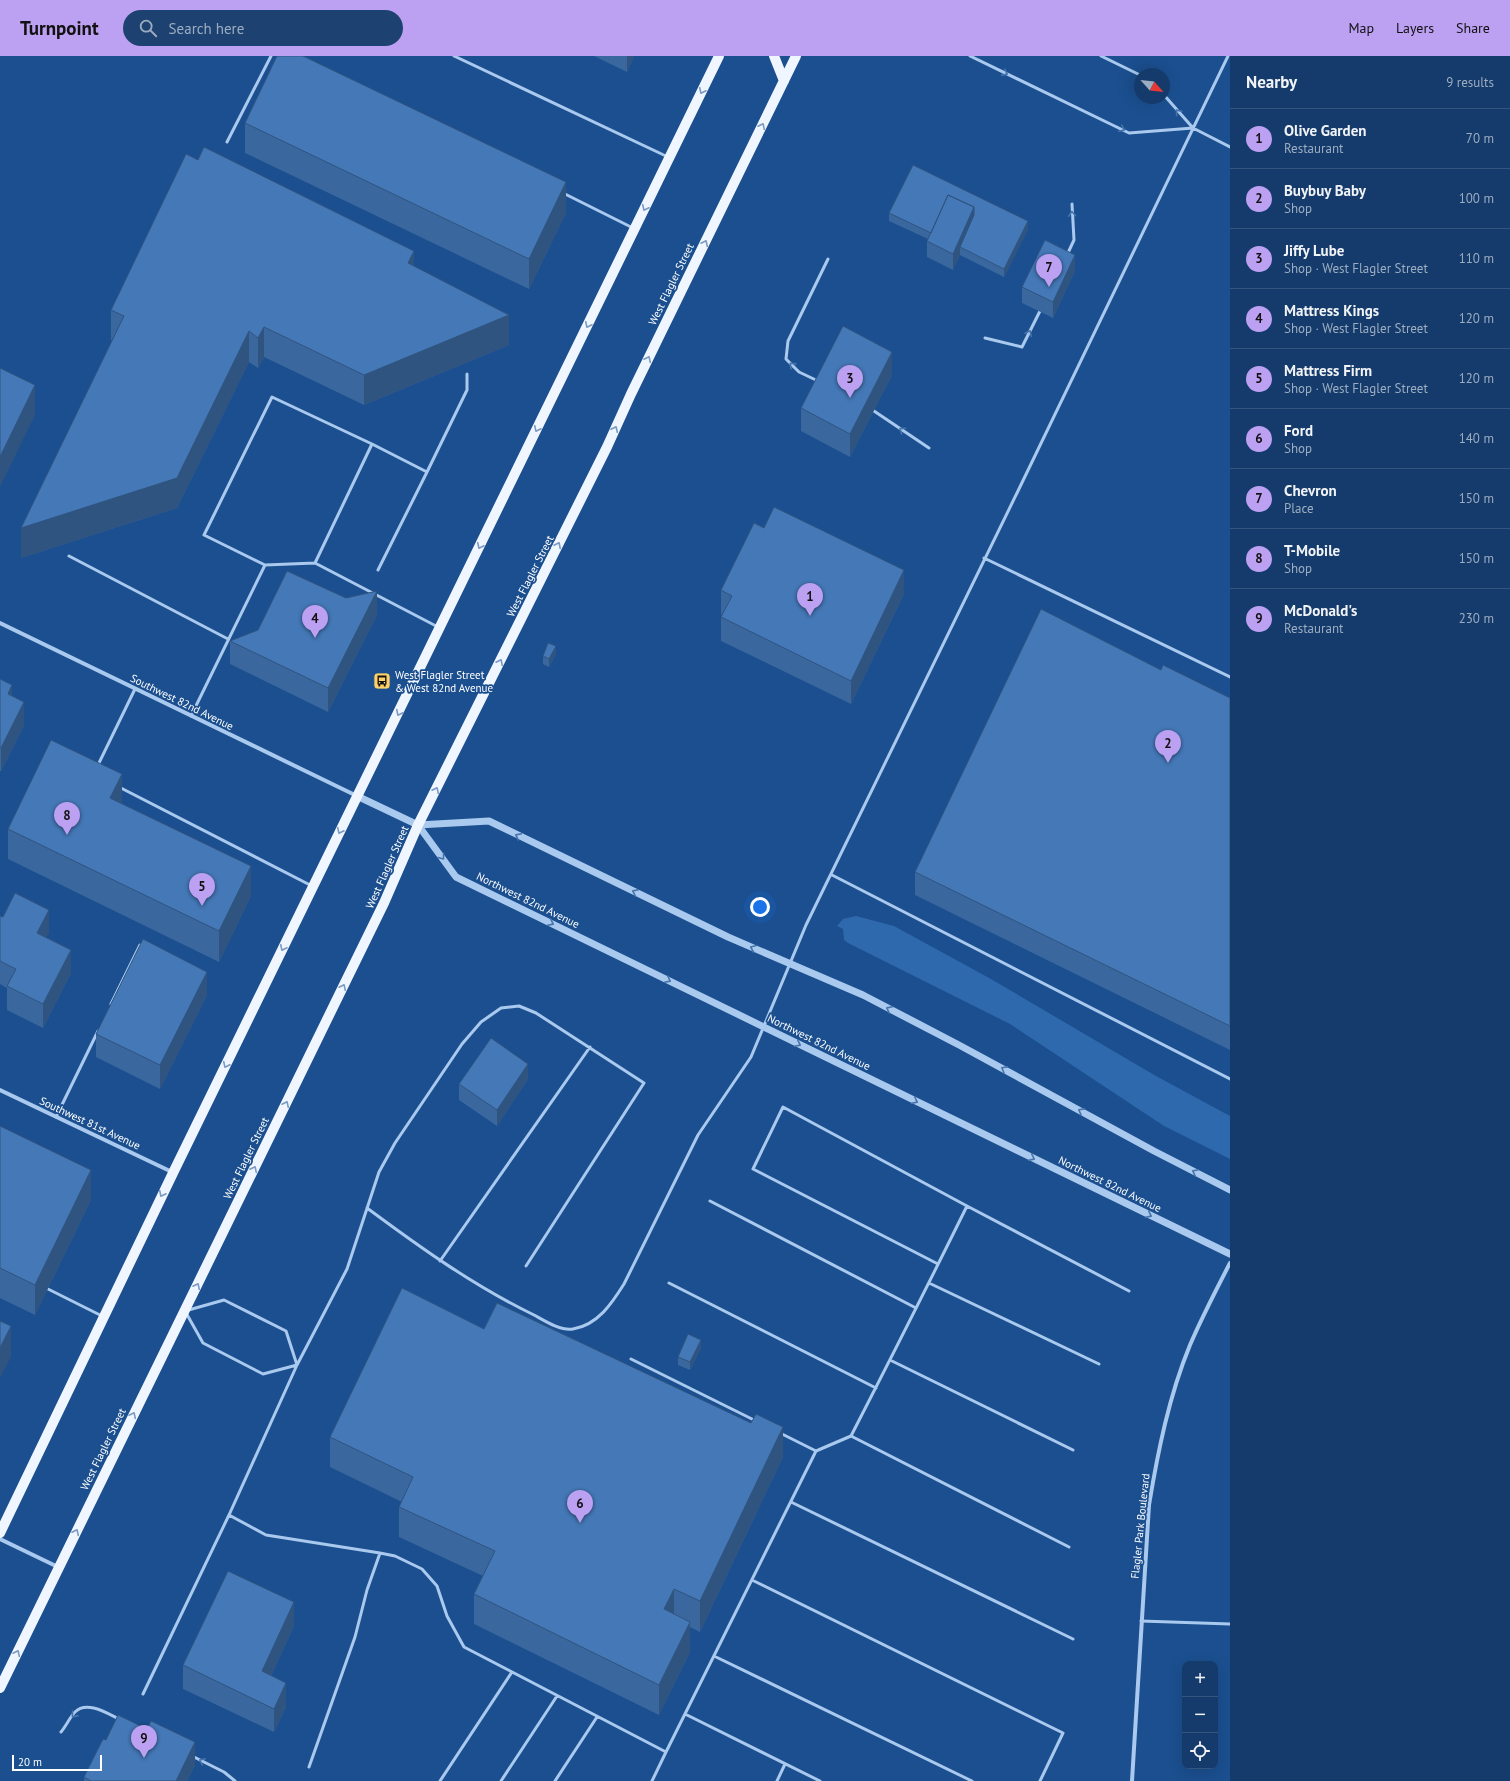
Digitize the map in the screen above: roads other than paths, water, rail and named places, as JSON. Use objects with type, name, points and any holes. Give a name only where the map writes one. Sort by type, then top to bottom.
[{"type":"main road","points":[[0,1533],[173,1172],[719,56]]},
{"type":"main road","points":[[774,56],[784,81]]},
{"type":"main road","name":"West Flagler Street","points":[[0,1688],[380,910],[418,825],[592,478],[796,56]]},
{"type":"street","name":"Southwest 82nd Avenue","points":[[0,623],[357,796]]},
{"type":"street","name":"Northwest 82nd Avenue","points":[[357,796],[418,825],[489,822],[728,937],[863,995],[1154,1151],[1230,1190]]},
{"type":"street","name":"Northwest 82nd Avenue","points":[[418,825],[456,877],[1230,1254]]},
{"type":"street","name":"Southwest 81st Avenue","points":[[0,1090],[173,1172]]},
{"type":"street","name":"Flagler Park Boulevard","points":[[1132,1781],[1149,1505],[1160,1442],[1190,1346],[1230,1263]]},
{"type":"street","points":[[0,1540],[59,1567]]},
{"type":"lane","points":[[227,142],[271,56]]},
{"type":"lane","points":[[454,56],[670,158]]},
{"type":"lane","points":[[970,56],[1129,133],[1193,128]]},
{"type":"lane","points":[[1101,56],[1134,72]]},
{"type":"lane","points":[[367,1208],[440,1261],[502,1300],[559,1327],[572,1329],[586,1325],[598,1318],[613,1302],[624,1284],[698,1135],[751,1057],[789,963],[1228,56]]},
{"type":"lane","points":[[1170,102],[1193,128],[1230,147]]},
{"type":"lane","points":[[559,192],[635,229]]},
{"type":"lane","points":[[1064,261],[1074,240],[1072,204]]},
{"type":"lane","points":[[825,384],[799,372],[786,359],[788,340],[828,259]]},
{"type":"lane","points":[[985,338],[1022,347],[1043,304]]},
{"type":"lane","points":[[378,570],[467,390],[467,374]]},
{"type":"lane","points":[[427,472],[372,444],[272,397],[204,535],[265,565],[315,563],[440,628]]},
{"type":"lane","points":[[874,411],[929,448]]},
{"type":"lane","points":[[315,563],[372,444]]},
{"type":"lane","points":[[69,556],[228,639]]},
{"type":"lane","points":[[984,558],[1230,677]]},
{"type":"lane","points":[[190,716],[265,565]]},
{"type":"lane","points":[[98,767],[135,689]]},
{"type":"lane","points":[[115,784],[314,886]]},
{"type":"lane","points":[[832,875],[1230,1079]]},
{"type":"lane","points":[[110,1006],[140,945]]},
{"type":"lane","points":[[143,1694],[229,1516],[297,1365],[347,1269],[379,1172],[395,1143],[462,1044],[481,1022],[501,1008],[519,1006],[536,1013],[644,1083],[526,1266]]},
{"type":"lane","points":[[56,1117],[100,1027]]},
{"type":"lane","points":[[440,1261],[590,1047]]},
{"type":"lane","points":[[938,1264],[753,1169],[783,1107],[1129,1291]]},
{"type":"lane","points":[[710,1201],[916,1308]]},
{"type":"lane","points":[[652,1781],[816,1451],[851,1436],[967,1206]]},
{"type":"lane","points":[[669,1282],[876,1388]]},
{"type":"lane","points":[[929,1283],[1099,1364]]},
{"type":"lane","points":[[48,1289],[103,1316]]},
{"type":"lane","points":[[224,1300],[286,1331],[297,1365],[263,1374],[203,1343],[185,1311],[224,1300]]},
{"type":"lane","points":[[632,1359],[759,1422]]},
{"type":"lane","points":[[890,1360],[1073,1450]]},
{"type":"lane","points":[[773,1430],[816,1451]]},
{"type":"lane","points":[[851,1436],[1069,1547]]},
{"type":"lane","points":[[791,1502],[1073,1639]]},
{"type":"lane","points":[[229,1516],[266,1535],[395,1556],[422,1569],[437,1586],[447,1616],[464,1647],[666,1752]]},
{"type":"lane","points":[[309,1767],[355,1637],[367,1590],[380,1553]]},
{"type":"lane","points":[[752,1580],[1063,1734],[1040,1781]]},
{"type":"lane","points":[[1141,1621],[1230,1624]]},
{"type":"lane","points":[[714,1656],[972,1781]]},
{"type":"lane","points":[[440,1781],[512,1672]]},
{"type":"lane","points":[[501,1781],[557,1696]]},
{"type":"lane","points":[[61,1732],[76,1711],[83,1707],[102,1710],[121,1720]]},
{"type":"lane","points":[[686,1714],[820,1781]]},
{"type":"lane","points":[[555,1781],[597,1717]]},
{"type":"lane","points":[[189,1754],[224,1772],[235,1781]]},
{"type":"lane","points":[[777,1781],[785,1764]]},
{"type":"place","name":"Chevron","points":[[1049,287]]},
{"type":"place","name":"Jiffy Lube","points":[[850,398]]},
{"type":"place","name":"Olive Garden","points":[[810,616]]},
{"type":"place","name":"Mattress Kings","points":[[315,638]]},
{"type":"place","name":"West Flagler Street & West 82nd Avenue","points":[[382,681]]},
{"type":"place","name":"Buybuy Baby","points":[[1168,763]]},
{"type":"place","name":"T-Mobile","points":[[67,835]]},
{"type":"place","name":"Mattress Firm","points":[[202,906]]},
{"type":"place","name":"Ford","points":[[580,1523]]},
{"type":"place","name":"McDonald's","points":[[144,1758]]}]
